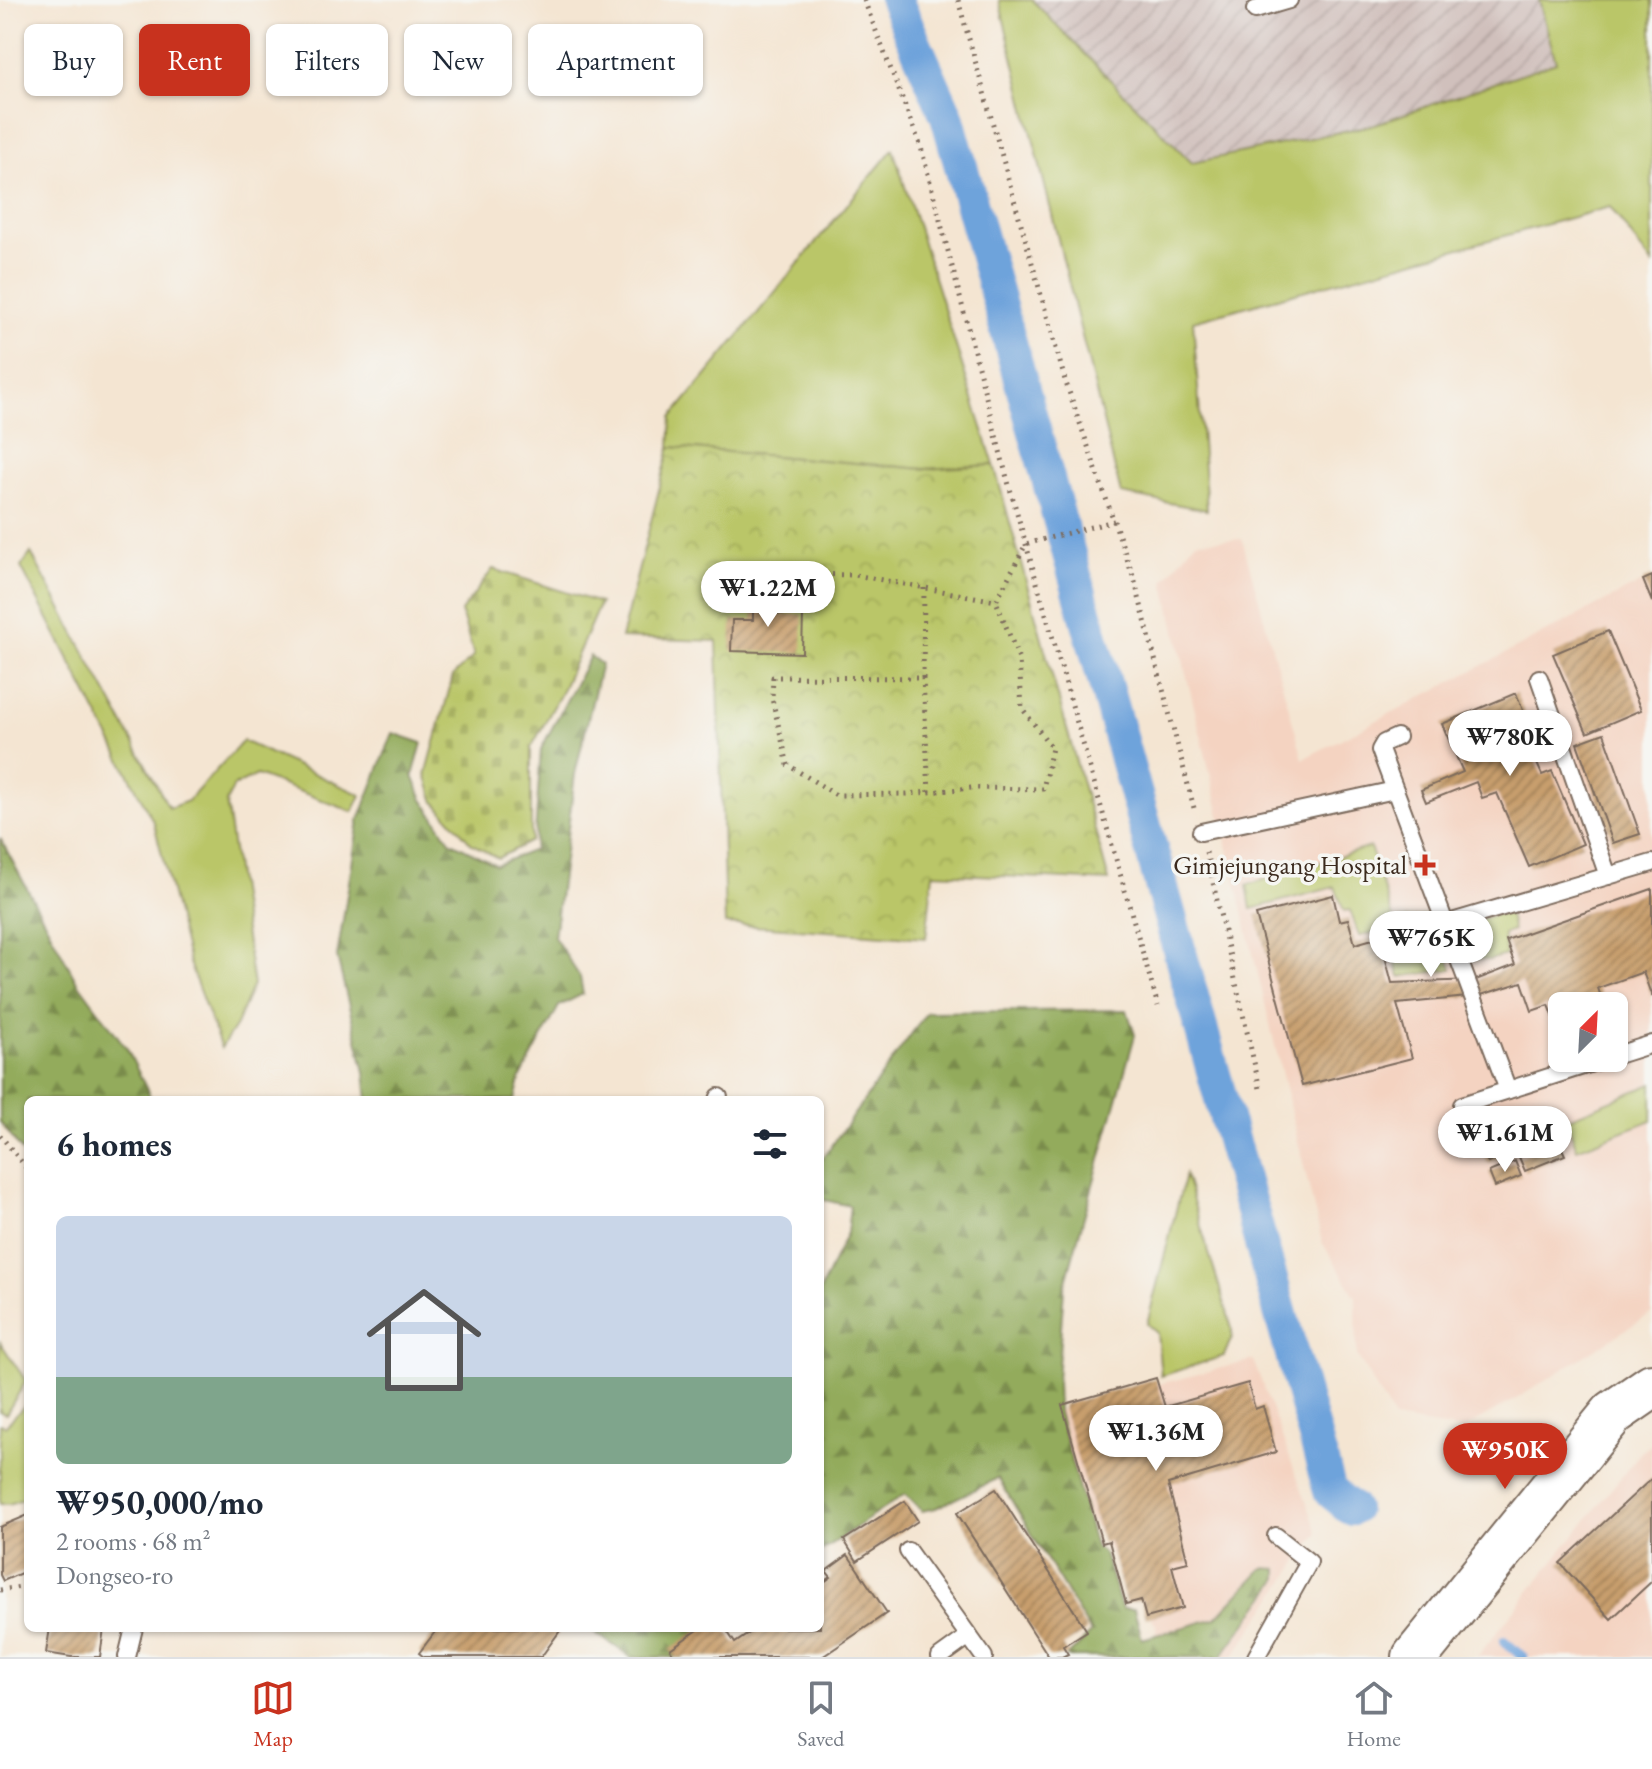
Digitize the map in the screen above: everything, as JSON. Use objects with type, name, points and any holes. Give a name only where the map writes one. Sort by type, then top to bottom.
[{"type":"main road","points":[[1415,1657],[1613,1413],[1652,1386]]},
{"type":"lane","points":[[1255,10],[1289,0]]},
{"type":"lane","points":[[1539,678],[1608,876]]},
{"type":"lane","points":[[1397,737],[1384,743],[1380,750],[1508,1090]]},
{"type":"lane","points":[[1201,832],[1395,790]]},
{"type":"lane","points":[[1445,924],[1652,863]]},
{"type":"lane","points":[[1628,1052],[1652,1044]]},
{"type":"lane","points":[[1462,1105],[1564,1072]]},
{"type":"lane","points":[[1256,1657],[1309,1562],[1276,1536]]},
{"type":"lane","points":[[908,1551],[984,1657]]},
{"type":"lane","points":[[127,1657],[133,1632]]},
{"type":"lane","points":[[940,1657],[969,1636]]},
{"type":"path","points":[[864,0],[921,147],[1027,543],[1158,1006]]},
{"type":"path","points":[[958,0],[1065,380],[1135,582],[1201,832],[1261,1093]]},
{"type":"path","points":[[923,678],[773,677],[772,699],[788,765],[836,795],[972,788],[1043,789],[1052,748],[1022,708],[1019,659],[996,601],[1027,543],[1113,522]]},
{"type":"path","points":[[800,574],[855,575],[996,601]]},
{"type":"path","points":[[924,588],[923,678],[929,792]]},
{"type":"path","points":[[0,1135],[24,1165]]},
{"type":"path","points":[[0,1590],[24,1587]]},
{"type":"shaded area","points":[[1032,0],[1539,0],[1556,61],[1372,125],[1192,163]]},
{"type":"shaded area","points":[[1242,539],[1303,759],[1652,577],[1652,1313],[1462,1430],[1394,1419],[1357,1355],[1356,1297],[1322,1242],[1164,581],[1196,541]]},
{"type":"shaded area","points":[[1253,1360],[1318,1533],[1233,1657],[1158,1657],[1156,1625],[1027,1418]]},
{"type":"shaded area","points":[[1652,1444],[1652,1657],[1477,1657],[1641,1452]]},
{"type":"green space","points":[[999,0],[1032,0],[1192,163],[1372,125],[1556,62],[1539,0],[1652,0],[1652,264],[1610,207],[1193,321],[1207,510],[1121,494]]},
{"type":"green space","points":[[893,149],[994,465],[924,469],[670,447],[672,417]]},
{"type":"green space","points":[[670,447],[924,469],[994,465],[1109,881],[933,873],[926,938],[725,924],[717,641],[621,638]]},
{"type":"green space","points":[[31,553],[169,808],[188,801],[243,741],[361,795],[353,812],[257,775],[234,786],[226,802],[253,985],[236,1025],[221,1048],[189,963],[154,823],[21,567]]},
{"type":"green space","points":[[493,569],[600,603],[560,695],[531,748],[531,841],[498,858],[471,843],[435,802],[426,775],[453,676],[474,656],[461,612]]},
{"type":"green space","points":[[590,656],[601,664],[575,774],[554,937],[580,977],[583,994],[559,1006],[520,1079],[516,1096],[368,1096],[365,1072],[337,957],[359,820],[393,733],[422,743],[413,776],[422,798],[450,841],[496,865],[534,850],[541,749]]},
{"type":"green space","points":[[0,838],[76,980],[127,1049],[149,1096],[24,1096],[24,1154],[0,1122]]},
{"type":"green space","points":[[1370,847],[1394,921],[1432,914],[1452,969],[1400,977],[1385,931],[1359,936],[1350,910],[1344,911],[1335,887],[1251,909],[1247,885]]},
{"type":"green space","points":[[1503,912],[1509,915],[1513,931],[1503,934],[1506,955],[1489,960],[1466,959],[1453,928]]},
{"type":"green space","points":[[1127,1010],[1135,1035],[1064,1288],[1057,1380],[1058,1412],[1095,1547],[1104,1554],[1122,1609],[1134,1609],[1142,1639],[1216,1618],[1263,1568],[1278,1569],[1278,1580],[1221,1657],[1067,1657],[1091,1633],[998,1478],[936,1508],[922,1511],[905,1494],[824,1549],[824,1282],[847,1233],[850,1206],[824,1200],[824,1156],[927,1012]]},
{"type":"green space","points":[[1652,1084],[1652,1120],[1577,1149],[1566,1119]]},
{"type":"green space","points":[[1185,1175],[1232,1328],[1232,1337],[1224,1356],[1161,1376],[1157,1333],[1147,1324]]},
{"type":"green space","points":[[0,1342],[24,1378],[24,1384],[6,1414],[0,1412]]},
{"type":"green space","points":[[24,1406],[24,1498],[0,1504],[0,1424],[5,1426]]},
{"type":"green space","points":[[594,1632],[716,1632],[683,1657],[631,1657]]},
{"type":"building","points":[[1652,576],[1652,602],[1643,580]]},
{"type":"building","points":[[753,596],[780,597],[779,614],[803,614],[802,653],[731,651],[732,620],[753,620]]},
{"type":"building","points":[[1608,631],[1641,710],[1587,733],[1553,654]]},
{"type":"building","points":[[1516,693],[1536,742],[1529,745],[1542,775],[1552,771],[1583,844],[1529,867],[1497,793],[1482,798],[1476,782],[1426,802],[1421,790],[1463,772],[1442,724]]},
{"type":"building","points":[[1604,733],[1640,834],[1613,843],[1577,743]]},
{"type":"building","points":[[1652,889],[1652,997],[1643,972],[1598,988],[1599,992],[1548,992],[1548,1005],[1532,1011],[1522,982],[1478,996],[1397,1004],[1412,1058],[1302,1086],[1256,915],[1333,895],[1339,921],[1348,919],[1355,944],[1380,937],[1392,983],[1476,980],[1515,965],[1506,940]]},
{"type":"building","points":[[1511,1133],[1519,1150],[1488,1163],[1480,1145]]},
{"type":"building","points":[[1558,1140],[1565,1155],[1525,1171],[1519,1157]]},
{"type":"building","points":[[1515,1161],[1521,1176],[1495,1187],[1489,1172]]},
{"type":"building","points":[[1156,1378],[1165,1407],[1248,1383],[1255,1409],[1263,1406],[1276,1452],[1168,1484],[1188,1562],[1172,1566],[1183,1608],[1146,1618],[1141,1600],[1126,1604],[1109,1541],[1102,1543],[1062,1405]]},
{"type":"building","points":[[1652,1478],[1652,1581],[1611,1619],[1560,1563]]},
{"type":"building","points":[[996,1489],[1087,1631],[1063,1646],[1068,1654],[1062,1657],[1049,1657],[957,1513]]},
{"type":"building","points":[[905,1501],[918,1521],[857,1561],[844,1540]]},
{"type":"building","points":[[24,1517],[24,1572],[3,1581],[0,1575],[0,1527]]},
{"type":"building","points":[[848,1555],[887,1613],[822,1657],[675,1657],[670,1649],[695,1632],[728,1632],[735,1643],[751,1632],[824,1632],[824,1582],[831,1577],[826,1571]]},
{"type":"building","points":[[49,1632],[103,1632],[100,1657],[46,1653]]},
{"type":"building","points":[[435,1632],[559,1632],[541,1657],[424,1657],[419,1653]]},
{"type":"waterway","points":[[896,0],[947,116],[1330,1491],[1352,1509]]},
{"type":"waterway","points":[[1504,1641],[1523,1657]]},
{"type":"place","name":"Gimjejungang Hospital","points":[[1425,865]]}]
